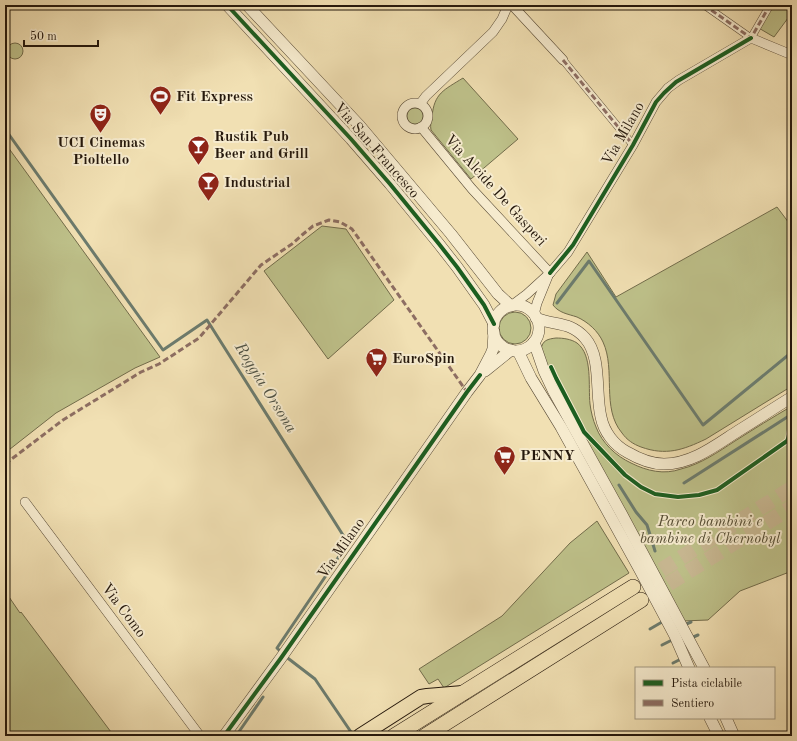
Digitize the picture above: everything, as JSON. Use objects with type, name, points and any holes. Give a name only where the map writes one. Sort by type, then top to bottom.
[{"type":"highway","points":[[394,736],[633,587]]},
{"type":"highway","points":[[427,735],[641,600]]},
{"type":"main road","points":[[360,736],[421,697],[463,693]]},
{"type":"street","name":"Via San Francesco","points":[[227,5],[351,139],[390,184],[439,244],[484,304],[494,328]]},
{"type":"street","name":"Via San Francesco","points":[[247,5],[360,126],[498,294],[511,306]]},
{"type":"street","points":[[420,104],[426,96],[493,32],[504,16],[508,5]]},
{"type":"street","points":[[512,5],[563,60],[633,145]]},
{"type":"street","points":[[704,5],[751,38],[792,55]]},
{"type":"street","name":"Via Milano","points":[[511,306],[550,273],[573,245],[633,145],[656,102],[668,88],[751,38],[770,5]]},
{"type":"street","points":[[414,103],[420,104],[427,111],[428,117],[426,123],[421,128],[415,129],[404,124],[402,112],[408,105],[414,103]]},
{"type":"street","name":"Via Alcide De Gasperi","points":[[421,128],[472,189],[550,273]]},
{"type":"street","name":"Via Milano","points":[[535,317],[538,301],[550,273]]},
{"type":"street","points":[[535,317],[538,328],[535,339],[531,345],[525,349],[514,351],[500,345],[496,338],[494,328],[496,318],[499,313],[511,306],[524,307],[535,317],[549,322],[569,326],[581,334],[588,342],[594,356],[599,410],[605,429],[622,449],[646,461],[664,464],[678,463],[688,459],[705,451],[792,397]]},
{"type":"street","name":"Via Milano","points":[[224,736],[480,375],[493,349],[494,328]]},
{"type":"street","points":[[535,339],[550,330],[560,328],[571,329],[581,334]]},
{"type":"street","points":[[535,339],[544,371],[551,386],[703,667]]},
{"type":"street","points":[[514,351],[561,427],[640,570],[675,636],[689,667]]},
{"type":"street","name":"Via Milano","points":[[480,375],[514,351]]},
{"type":"street","name":"Via Como","points":[[25,502],[200,736]]},
{"type":"street","points":[[710,719],[719,736]]},
{"type":"street","points":[[726,719],[734,736]]},
{"type":"green space","points":[[770,5],[792,5],[792,15],[791,14],[774,37],[757,27]]},
{"type":"green space","points":[[12,43],[18,43],[23,48],[21,57],[18,59],[12,59],[7,54],[7,48]]},
{"type":"green space","points":[[463,78],[518,139],[471,179],[431,130],[433,109],[438,97],[445,89]]},
{"type":"green space","points":[[412,108],[418,108],[423,113],[421,122],[418,124],[412,124],[407,119],[407,113]]},
{"type":"green space","points":[[5,143],[160,357],[135,368],[56,413],[5,453]]},
{"type":"green space","points":[[777,207],[792,227],[792,386],[706,439],[682,449],[658,451],[650,450],[633,443],[622,433],[612,412],[607,353],[601,338],[585,321],[561,312],[555,308],[553,305],[556,294],[587,252],[616,297]]},
{"type":"green space","points":[[322,226],[346,229],[394,300],[328,359],[264,271]]},
{"type":"green space","points":[[512,312],[518,312],[528,319],[531,328],[530,334],[524,341],[518,344],[512,344],[502,337],[499,331],[499,325],[506,315]]},
{"type":"green space","name":"Parco bambini e bambine di Chernobyl","points":[[556,338],[567,339],[577,343],[586,355],[589,371],[591,410],[593,419],[606,444],[620,457],[637,466],[649,470],[662,472],[675,471],[702,461],[792,406],[792,571],[740,591],[708,620],[682,621],[553,385],[541,350],[544,342]]},
{"type":"green space","points":[[597,521],[629,573],[444,688],[438,679],[429,684],[419,669],[502,616],[570,543]]},
{"type":"green space","points":[[5,591],[20,613],[21,612],[114,736],[5,736]]},
{"type":"waterway","name":"Roggia Orsona","points":[[5,129],[163,350],[207,320],[348,543],[277,648],[281,652]]},
{"type":"waterway","points":[[557,303],[589,261],[703,425],[792,352]]},
{"type":"waterway","points":[[684,483],[792,414]]},
{"type":"waterway","points":[[619,485],[636,512],[647,525],[655,551]]},
{"type":"waterway","points":[[650,629],[662,622]]},
{"type":"waterway","points":[[684,625],[691,622]]},
{"type":"waterway","points":[[691,638],[698,635]]},
{"type":"waterway","points":[[662,645],[672,640]]},
{"type":"waterway","name":"Roggia Orsona","points":[[285,656],[315,679],[351,732]]},
{"type":"waterway","points":[[673,663],[681,659]]},
{"type":"waterway","points":[[236,736],[263,697]]},
{"type":"tunnel","points":[[642,582],[792,488]]},
{"type":"tunnel","points":[[649,596],[792,507]]},
{"type":"marked path","points":[[704,5],[751,38],[770,5]]},
{"type":"marked path","points":[[563,60],[633,145]]},
{"type":"marked path","points":[[5,464],[63,420],[141,372],[159,364],[199,338],[261,265],[292,244],[313,226],[329,220],[340,222],[352,229],[467,392]]},
{"type":"cycle path","points":[[227,5],[351,139],[390,184],[457,267],[484,305],[494,324]]},
{"type":"cycle path","points":[[550,273],[573,245],[633,145],[656,102],[676,82],[751,38]]},
{"type":"cycle path","points":[[551,367],[584,432],[625,475],[641,487],[655,494],[678,497],[699,495],[717,490],[787,441],[792,427]]},
{"type":"cycle path","points":[[224,736],[281,658],[480,375]]},
{"type":"place","name":"Fit Express","points":[[161,116]]},
{"type":"place","name":"UCI Cinemas Pioltello","points":[[101,134]]},
{"type":"place","name":"Rustik Pub Beer and Grill","points":[[198,166]]},
{"type":"place","name":"Industrial","points":[[209,202]]},
{"type":"place","name":"EuroSpin","points":[[376,378]]},
{"type":"place","name":"PENNY","points":[[504,476]]}]
